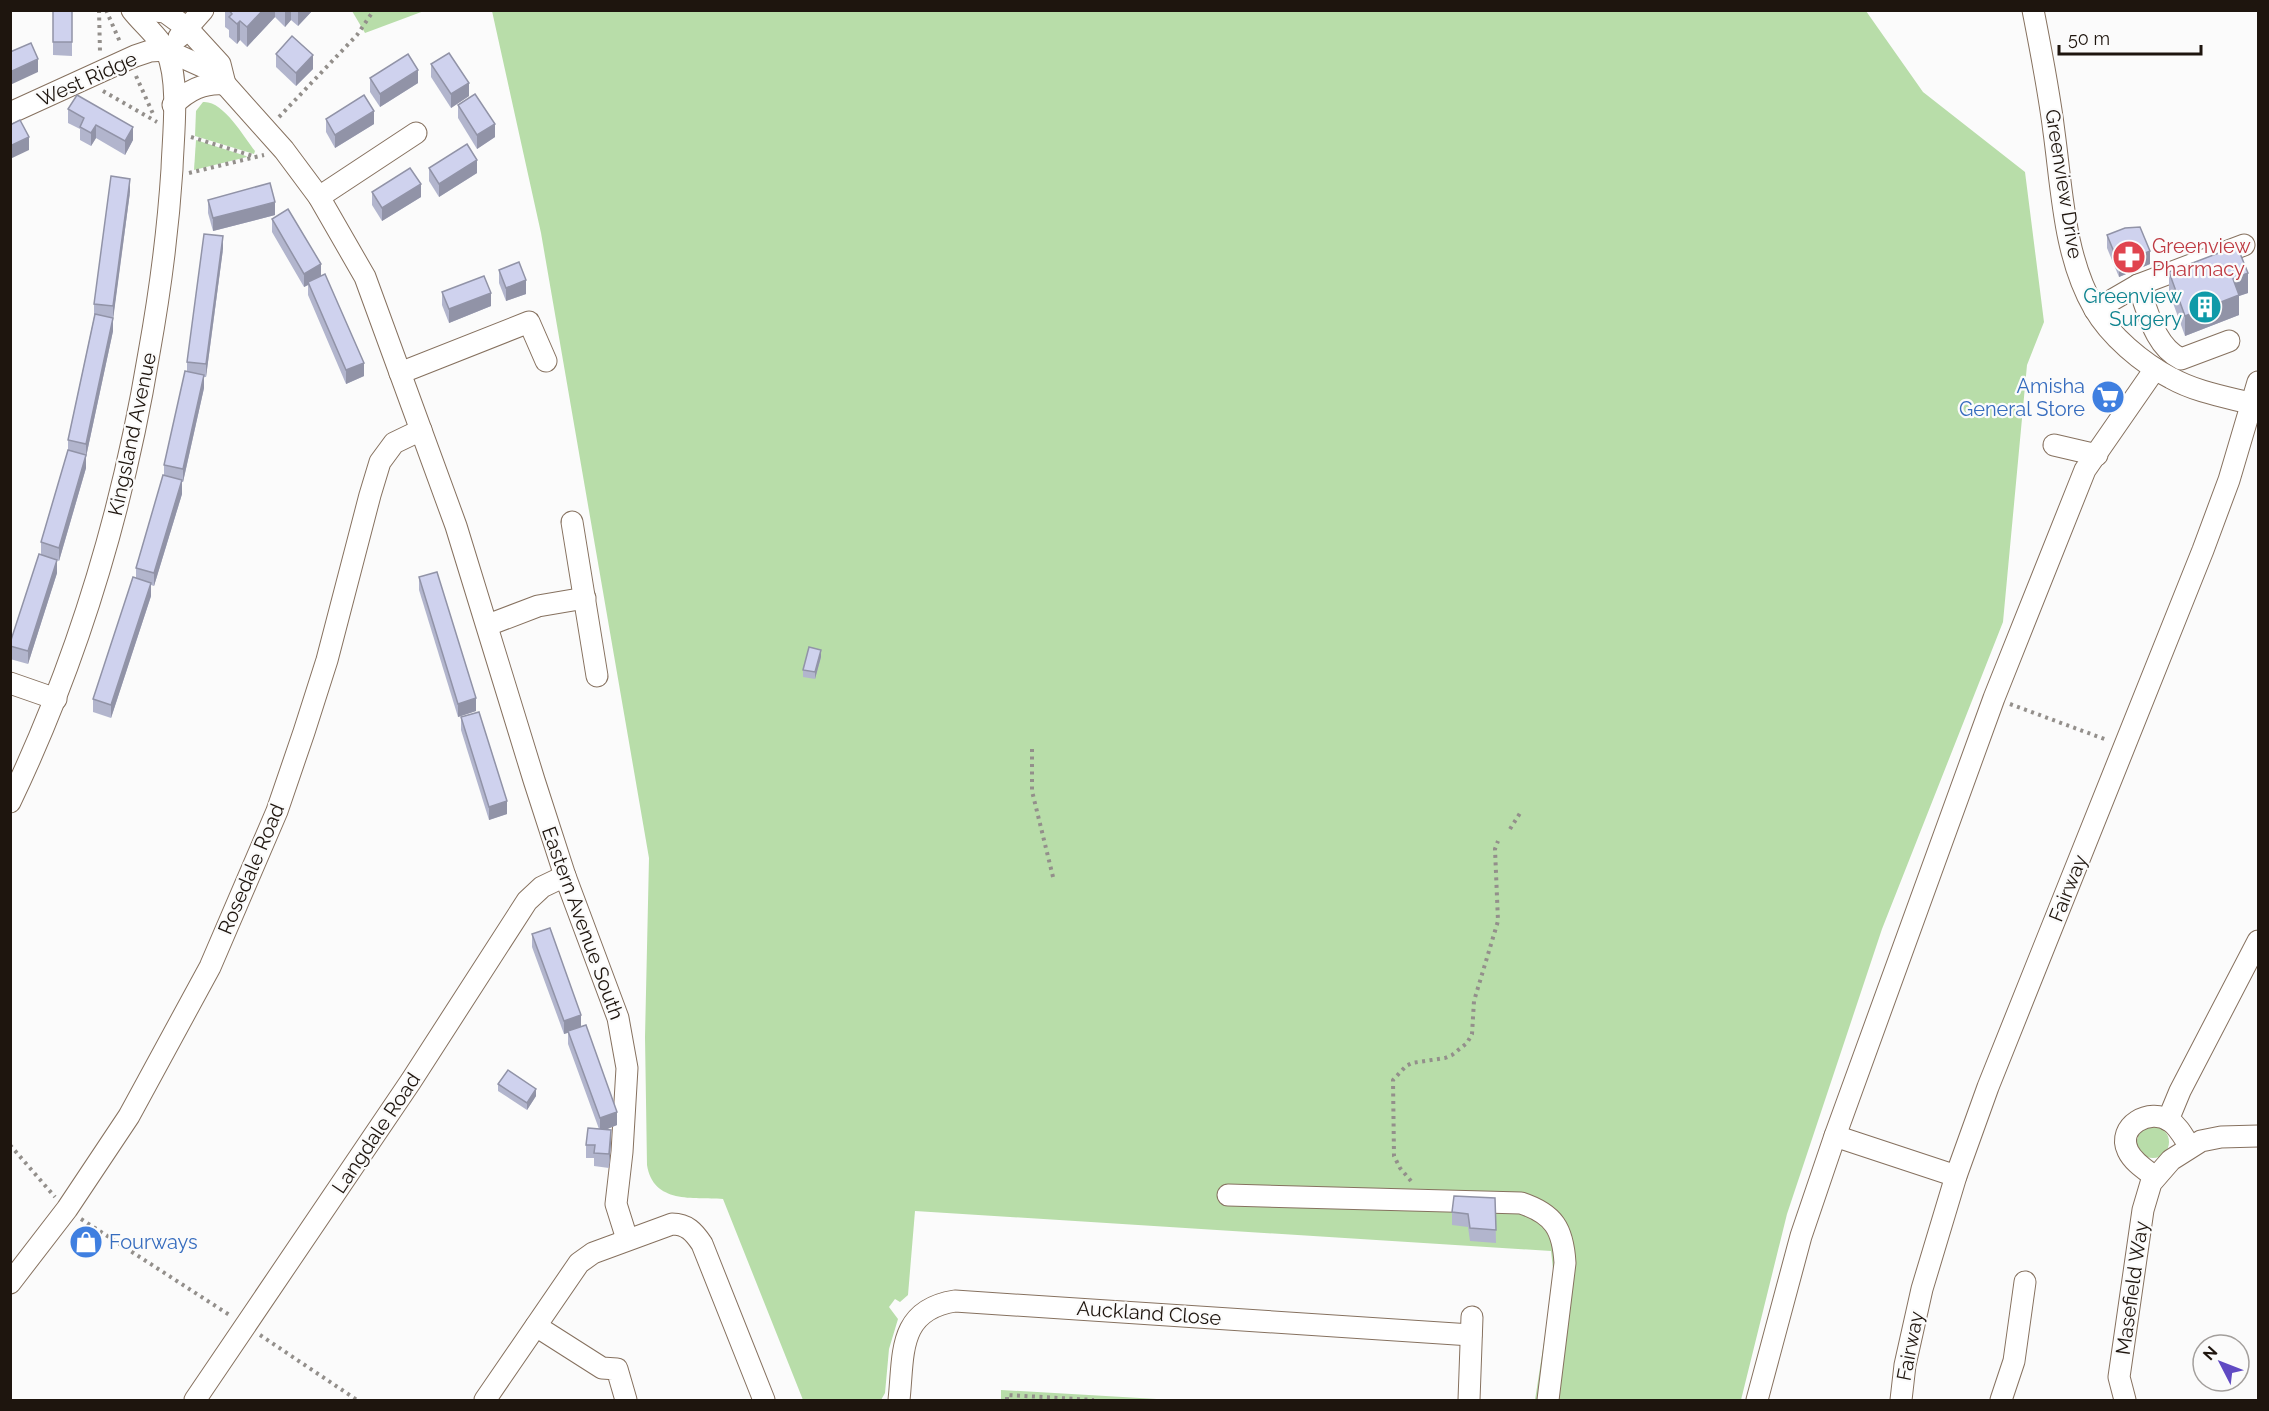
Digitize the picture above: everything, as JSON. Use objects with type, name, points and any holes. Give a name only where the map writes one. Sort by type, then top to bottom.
[{"type":"street","points":[[132,10],[166,50],[203,10]]},
{"type":"street","points":[[145,10],[165,12],[187,28],[220,64],[225,84],[216,83],[197,87],[173,105]]},
{"type":"street","name":"Greenview Drive","points":[[2033,10],[2049,93],[2066,221],[2079,273],[2095,310],[2117,336],[2155,369],[2186,385],[2253,404]]},
{"type":"street","name":"West Ridge","points":[[10,113],[135,56],[150,51],[166,50]]},
{"type":"street","name":"Eastern Avenue South","points":[[166,50],[206,69],[225,84],[284,150],[319,197],[364,277],[456,525],[565,876],[618,1017],[627,1068],[616,1204],[627,1239]]},
{"type":"street","name":"Kingsland Avenue","points":[[10,802],[57,699],[101,568],[132,446],[158,304],[169,224],[174,79],[166,50]]},
{"type":"street","points":[[319,197],[416,133]]},
{"type":"street","points":[[2095,310],[2138,285],[2244,245]]},
{"type":"street","points":[[2138,285],[2161,343],[2171,354],[2181,359],[2229,341]]},
{"type":"street","points":[[400,373],[529,322],[546,361]]},
{"type":"street","points":[[1757,1401],[1801,1236],[1994,698],[2085,470],[2155,369]]},
{"type":"street","name":"Fairway","points":[[1900,1401],[1912,1326],[1956,1176],[1988,1087],[2229,480],[2259,382]]},
{"type":"street","name":"Rosedale Road","points":[[10,1283],[67,1209],[129,1116],[210,967],[277,811],[304,732],[327,660],[380,462],[394,443],[421,430]]},
{"type":"street","points":[[2054,445],[2097,455]]},
{"type":"street","points":[[572,522],[597,676]]},
{"type":"street","points":[[488,625],[538,606],[585,598]]},
{"type":"street","points":[[10,683],[57,699]]},
{"type":"street","name":"Langdale Road","points":[[195,1401],[411,1081],[527,901],[542,887],[565,876]]},
{"type":"street","points":[[2168,1120],[2185,1081],[2259,941]]},
{"type":"street","points":[[2155,1176],[2132,1157],[2126,1145],[2134,1123],[2154,1115],[2168,1120],[2176,1126],[2190,1147]]},
{"type":"street","points":[[1835,1136],[1956,1176]]},
{"type":"street","name":"Masefield Way","points":[[2125,1401],[2119,1377],[2144,1201],[2155,1176],[2171,1160],[2190,1147],[2211,1139],[2259,1136]]},
{"type":"street","points":[[1228,1195],[1521,1203],[1536,1208],[1549,1217],[1557,1227],[1564,1243],[1565,1263],[1548,1401]]},
{"type":"street","points":[[486,1401],[579,1263],[593,1252],[672,1224],[684,1226],[696,1235],[764,1401]]},
{"type":"street","points":[[2001,1401],[2014,1361],[2025,1282]]},
{"type":"street","name":"Auckland Close","points":[[899,1401],[903,1352],[914,1323],[932,1307],[955,1301],[1471,1335],[1469,1401]]},
{"type":"street","points":[[536,1326],[602,1368],[618,1369],[626,1401]]},
{"type":"path","points":[[99,10],[91,76],[174,131],[256,157]]},
{"type":"path","points":[[266,130],[357,35],[374,10]]},
{"type":"path","points":[[171,178],[284,150]]},
{"type":"path","points":[[1994,698],[2124,746]]},
{"type":"path","points":[[1032,749],[1032,791],[1054,881]]},
{"type":"path","points":[[1510,829],[1522,810]]},
{"type":"path","points":[[1419,1187],[1400,1168],[1394,1156],[1393,1080],[1412,1063],[1445,1059],[1452,1055],[1467,1042],[1472,1034],[1474,1001],[1498,921],[1495,849],[1498,841]]},
{"type":"path","points":[[10,1145],[67,1209],[357,1401]]},
{"type":"path","points":[[1007,1401],[1007,1395],[1094,1401]]},
{"type":"green space","points":[[352,11],[424,11],[365,33]]},
{"type":"green space","points":[[492,11],[1866,11],[1923,92],[2025,172],[2044,322],[2027,365],[2003,622],[1882,929],[1787,1214],[1741,1400],[1535,1400],[1554,1278],[1551,1251],[915,1211],[908,1295],[900,1302],[895,1299],[889,1307],[898,1319],[889,1349],[885,1393],[881,1400],[803,1400],[723,1199],[687,1198],[666,1192],[651,1178],[647,1165],[645,1037],[649,858],[541,233]]},
{"type":"green space","points":[[203,102],[211,103],[225,113],[255,151],[254,154],[195,136],[196,111]]},
{"type":"green space","points":[[196,140],[246,156],[247,157],[194,170]]},
{"type":"green space","points":[[2153,1126],[2165,1130],[2169,1142],[2165,1154],[2153,1158],[2141,1154],[2137,1142],[2141,1130]]},
{"type":"green space","points":[[1001,1390],[1174,1400],[1001,1400]]},
{"type":"building","points":[[53,10],[72,10],[72,42],[53,42]]},
{"type":"building","points":[[229,10],[263,10],[247,27],[240,21],[237,24],[229,17],[232,14]]},
{"type":"building","points":[[292,36],[313,55],[296,73],[276,54]]},
{"type":"building","points":[[31,43],[38,59],[10,72],[10,52]]},
{"type":"building","points":[[449,53],[469,83],[451,94],[431,64]]},
{"type":"building","points":[[408,54],[418,70],[380,94],[370,78]]},
{"type":"building","points":[[475,94],[495,124],[477,135],[458,105]]},
{"type":"building","points":[[77,95],[133,127],[125,141],[96,125],[91,133],[80,127],[84,118],[68,109]]},
{"type":"building","points":[[364,95],[374,111],[335,135],[326,119]]},
{"type":"building","points":[[20,120],[29,137],[10,146],[10,125]]},
{"type":"building","points":[[467,144],[477,160],[439,184],[429,168]]},
{"type":"building","points":[[410,168],[421,184],[382,208],[372,192]]},
{"type":"building","points":[[111,176],[130,179],[113,306],[94,304]]},
{"type":"building","points":[[270,183],[275,202],[213,218],[208,200]]},
{"type":"building","points":[[288,209],[321,264],[304,274],[272,219]]},
{"type":"building","points":[[2140,227],[2150,251],[2119,264],[2107,235],[2125,228]]},
{"type":"building","points":[[204,234],[223,236],[206,364],[187,362]]},
{"type":"building","points":[[2237,246],[2248,273],[2233,279],[2239,295],[2185,316],[2169,272]]},
{"type":"building","points":[[519,262],[526,280],[506,288],[499,270]]},
{"type":"building","points":[[325,274],[364,363],[346,370],[308,282]]},
{"type":"building","points":[[484,276],[491,293],[449,309],[442,292]]},
{"type":"building","points":[[95,314],[113,318],[86,444],[68,440]]},
{"type":"building","points":[[185,371],[204,375],[183,469],[164,465]]},
{"type":"building","points":[[68,450],[86,455],[59,548],[41,542]]},
{"type":"building","points":[[163,475],[182,480],[154,573],[136,568]]},
{"type":"building","points":[[39,554],[57,560],[28,651],[10,646],[10,643]]},
{"type":"building","points":[[437,572],[476,698],[458,704],[419,577]]},
{"type":"building","points":[[133,577],[151,583],[111,705],[93,699]]},
{"type":"building","points":[[809,647],[821,650],[815,672],[803,670]]},
{"type":"building","points":[[479,712],[507,801],[489,807],[461,717]]},
{"type":"building","points":[[550,928],[581,1015],[564,1021],[532,934]]},
{"type":"building","points":[[586,1025],[617,1112],[600,1118],[568,1031]]},
{"type":"building","points":[[508,1070],[536,1089],[527,1103],[498,1084]]},
{"type":"building","points":[[588,1128],[611,1130],[609,1154],[594,1153],[595,1145],[586,1145]]},
{"type":"building","points":[[1454,1196],[1495,1198],[1496,1230],[1470,1228],[1468,1214],[1452,1212]]},
{"type":"place","name":"Greenview Pharmacy","points":[[2129,257]]},
{"type":"place","name":"Greenview Surgery","points":[[2205,307]]},
{"type":"place","name":"Amisha General Store","points":[[2108,397]]},
{"type":"place","name":"Fourways","points":[[86,1242]]}]
